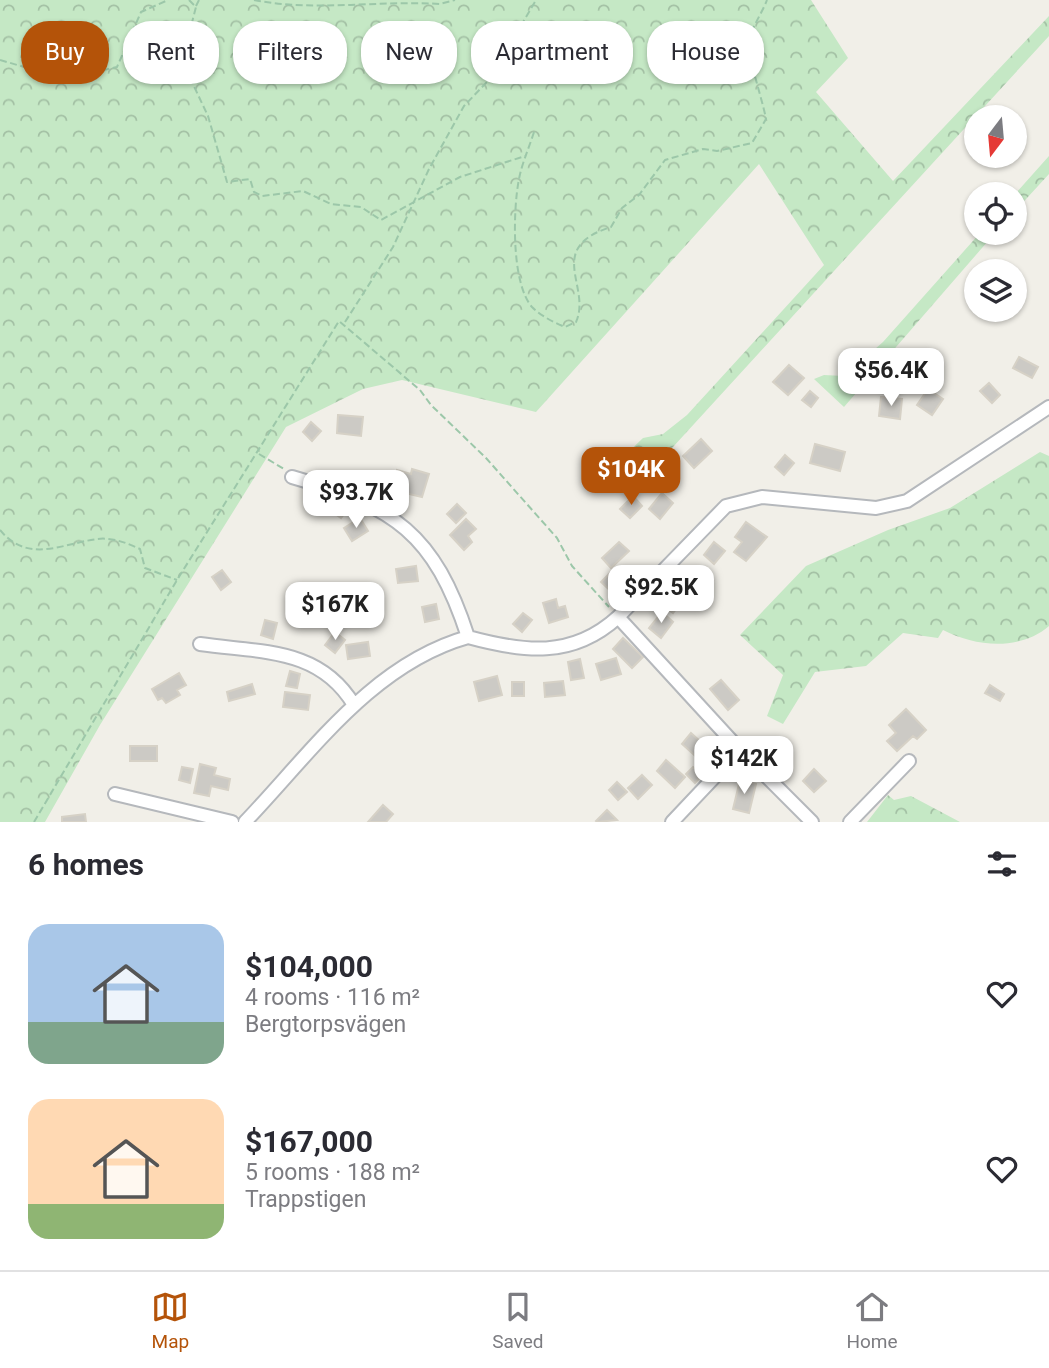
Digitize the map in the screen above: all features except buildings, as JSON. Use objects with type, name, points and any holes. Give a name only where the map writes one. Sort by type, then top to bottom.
[{"type":"street","points":[[245,822],[354,705],[381,680],[424,652],[468,637],[515,650],[576,644],[604,631],[726,506],[762,497],[876,508],[907,501],[1049,407]]},
{"type":"street","points":[[292,477],[358,499],[401,523],[434,558],[456,600],[468,637]]},
{"type":"street","points":[[618,617],[740,750],[812,822]]},
{"type":"street","points":[[200,644],[304,659],[342,685],[354,705]]},
{"type":"street","points":[[672,822],[740,750]]},
{"type":"street","points":[[850,822],[909,761]]},
{"type":"street","points":[[115,794],[232,822]]},
{"type":"path","points":[[0,60],[52,75],[87,74],[117,68],[141,12],[168,0]]},
{"type":"path","points":[[190,0],[196,7]]},
{"type":"path","points":[[199,0],[182,61],[208,116],[227,182],[250,179],[254,192],[262,195],[303,191],[331,204],[361,207],[382,220],[460,177],[526,156]]},
{"type":"path","points":[[254,0],[274,4],[340,5],[440,4],[455,0]]},
{"type":"path","points":[[344,324],[393,247],[429,169],[464,106],[505,63],[536,0]]},
{"type":"path","points":[[534,132],[519,180],[515,227],[518,267],[525,296],[533,307],[565,327],[576,322],[581,306],[574,280],[577,250],[591,234],[611,227],[622,208],[639,195],[664,160],[703,149],[717,150],[752,143],[766,119],[759,84],[747,52],[749,37],[767,0]]},
{"type":"path","points":[[34,822],[177,580],[339,321],[420,390],[431,405],[486,458],[556,538],[572,566],[618,617]]},
{"type":"path","points":[[258,453],[279,463],[292,477]]},
{"type":"path","points":[[0,530],[9,541],[31,551],[54,550],[100,539],[124,542],[140,549],[145,568],[177,580]]},
{"type":"green space","points":[[0,0],[811,0],[848,58],[816,92],[893,181],[964,106],[964,129],[630,494],[602,469],[616,464],[643,438],[663,434],[687,415],[824,265],[759,164],[536,412],[402,380],[363,389],[286,427],[100,725],[45,822],[0,822]]},
{"type":"green space","points":[[1049,16],[1049,36],[986,105],[965,105]]},
{"type":"green space","points":[[1049,156],[1049,174],[1027,198],[1026,182]]},
{"type":"green space","points":[[969,245],[985,245],[972,259],[964,259],[964,269],[844,407],[814,379],[824,375],[844,376],[883,342]]},
{"type":"green space","points":[[1040,452],[1049,456],[1049,626],[1025,640],[998,644],[969,640],[943,630],[938,638],[903,633],[866,666],[815,672],[783,724],[767,716],[783,675],[740,635],[806,566],[888,530],[950,508]]},
{"type":"green space","points":[[888,795],[894,800],[911,796],[960,822],[867,822]]}]
